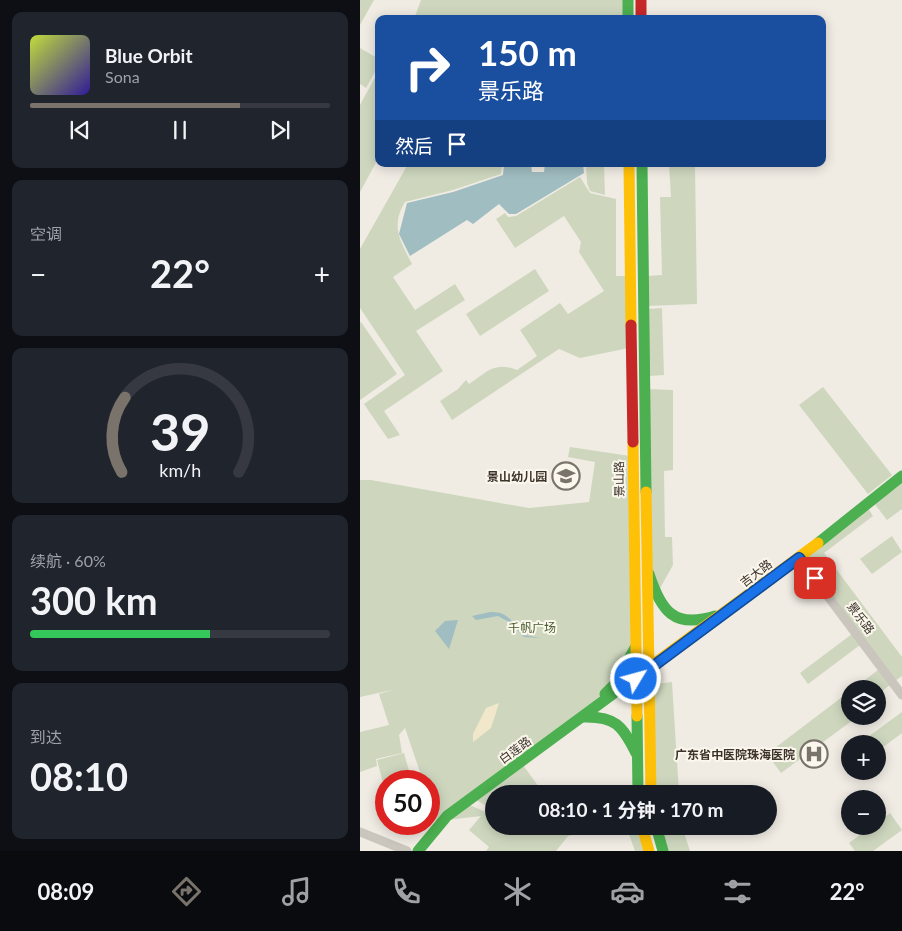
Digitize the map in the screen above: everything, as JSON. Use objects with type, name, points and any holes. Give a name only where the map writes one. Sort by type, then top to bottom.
[{"type":"main road","points":[[628,0],[628,15]]},
{"type":"main road","points":[[640,0],[641,15]]},
{"type":"main road","name":"景山路","points":[[629,167],[638,785]]},
{"type":"main road","points":[[642,167],[651,785]]},
{"type":"main road","name":"吉大路","points":[[636,679],[799,558],[902,476]]},
{"type":"main road","points":[[647,568],[659,602],[672,616],[684,621],[693,622],[727,611]]},
{"type":"main road","points":[[583,717],[615,684],[635,648]]},
{"type":"main road","name":"白莲路","points":[[418,851],[447,816],[636,679]]},
{"type":"main road","points":[[583,717],[603,716],[614,722],[626,732],[636,753]]},
{"type":"main road","points":[[645,835],[650,851]]},
{"type":"main road","points":[[659,835],[663,851]]},
{"type":"street","name":"景乐路","points":[[799,558],[902,695]]},
{"type":"street","points":[[360,832],[407,851]]},
{"type":"green space","points":[[360,0],[374,0],[360,25]]},
{"type":"green space","points":[[421,0],[628,0],[628,15],[415,15]]},
{"type":"green space","points":[[360,48],[375,57],[375,72],[366,88],[360,84]]},
{"type":"green space","points":[[375,77],[375,164],[360,192],[360,105]]},
{"type":"green space","points":[[406,167],[502,167],[501,174],[453,190],[405,202],[401,211],[398,219],[399,234],[412,264],[393,277],[415,310],[455,284],[465,300],[416,331],[443,371],[384,411],[400,435],[388,439],[364,404],[405,375],[360,308],[360,249]]},
{"type":"green space","points":[[586,167],[604,167],[605,195],[590,191],[587,183]]},
{"type":"green space","points":[[669,167],[695,167],[697,304],[648,306],[646,276],[662,275],[660,197],[671,197]]},
{"type":"green space","points":[[580,177],[590,193],[616,199],[616,276],[629,276],[629,348],[580,358],[559,349],[452,420],[440,401],[458,389],[466,380],[469,384],[496,367],[517,370],[537,356],[520,330],[560,303],[568,314],[604,291],[579,252],[581,242],[564,216],[515,248],[496,219],[505,213],[508,217],[516,216]]},
{"type":"green space","points":[[535,269],[549,291],[480,336],[466,314]]},
{"type":"green space","points":[[662,308],[664,375],[649,376],[647,309]]},
{"type":"green space","points":[[360,323],[397,374],[360,400]]},
{"type":"green space","points":[[823,387],[892,475],[868,494],[799,405]]},
{"type":"green space","points":[[647,389],[673,390],[673,470],[664,471],[665,537],[672,537],[673,565],[659,590],[649,567]]},
{"type":"green space","name":"千帆广场","points":[[570,447],[630,456],[634,644],[614,684],[583,717],[493,785],[485,785],[485,791],[440,825],[440,770],[419,770],[405,728],[399,735],[402,753],[376,759],[377,766],[360,772],[360,732],[389,725],[379,694],[392,690],[360,697],[360,480],[371,480],[529,508],[589,502],[595,462],[568,457]]},
{"type":"green space","points":[[902,481],[902,509],[887,520],[874,503]]},
{"type":"green space","points":[[868,508],[873,516],[824,553],[902,657],[902,676],[895,681],[803,558]]},
{"type":"green space","points":[[892,536],[902,552],[872,574],[860,559]]},
{"type":"green space","points":[[852,634],[860,645],[808,684],[800,673]]},
{"type":"green space","points":[[878,670],[886,680],[865,680]]},
{"type":"green space","points":[[886,680],[890,685],[886,688]]},
{"type":"green space","points":[[672,682],[678,785],[652,785],[649,685]]},
{"type":"green space","points":[[841,698],[841,725],[846,725],[781,773],[767,754]]},
{"type":"green space","points":[[902,712],[902,733],[886,745],[886,735],[871,735]]},
{"type":"green space","points":[[404,753],[409,770],[380,770],[377,760]]},
{"type":"green space","points":[[523,765],[537,785],[494,785]]},
{"type":"green space","points":[[485,791],[485,805],[474,799]]},
{"type":"green space","points":[[467,804],[485,812],[485,835],[573,835],[568,836],[556,851],[486,851],[489,847],[469,830],[481,816],[447,820]]},
{"type":"green space","points":[[890,813],[902,830],[873,851],[855,851],[849,843],[860,835],[886,835],[886,816]]},
{"type":"green space","points":[[629,835],[643,835],[648,851],[635,851]]},
{"type":"green space","points":[[661,835],[685,835],[690,851],[665,851]]},
{"type":"sand","points":[[499,703],[491,728],[473,742],[473,734],[486,708]]},
{"type":"water","points":[[504,167],[531,167],[532,172],[544,172],[545,167],[583,167],[584,173],[516,214],[509,214],[499,204],[473,224],[467,220],[410,256],[399,234],[407,203],[453,192],[503,175]]},
{"type":"water","points":[[490,612],[502,613],[524,635],[541,638],[524,637],[511,623],[498,616],[476,620],[472,616]]},
{"type":"water","points":[[458,620],[449,649],[435,631],[445,621]]},
{"type":"traffic: fast","points":[[628,0],[628,15]]},
{"type":"traffic: fast","points":[[642,167],[646,492]]},
{"type":"traffic: fast","points":[[818,543],[902,476]]},
{"type":"traffic: fast","points":[[649,574],[659,598],[671,614],[689,620],[715,616]]},
{"type":"traffic: fast","points":[[605,694],[615,684],[635,648]]},
{"type":"traffic: fast","points":[[418,851],[447,816],[655,663]]},
{"type":"traffic: fast","points":[[637,716],[638,785]]},
{"type":"traffic: fast","points":[[583,717],[603,718],[616,724],[622,729],[636,753]]},
{"type":"traffic: fast","points":[[659,835],[663,851]]},
{"type":"traffic: slow","points":[[629,167],[631,325]]},
{"type":"traffic: slow","points":[[633,442],[637,716]]},
{"type":"traffic: slow","points":[[646,492],[651,785]]},
{"type":"traffic: slow","points":[[655,663],[818,543]]},
{"type":"traffic: slow","points":[[645,835],[649,851]]},
{"type":"traffic: jam","points":[[641,0],[641,15]]},
{"type":"traffic: jam","points":[[631,325],[633,442]]},
{"type":"place","name":"景山幼儿园","points":[[566,476]]},
{"type":"place","name":"广东省中医院珠海医院","points":[[814,754]]},
{"type":"route","points":[[636,679],[799,558],[815,578]]}]
